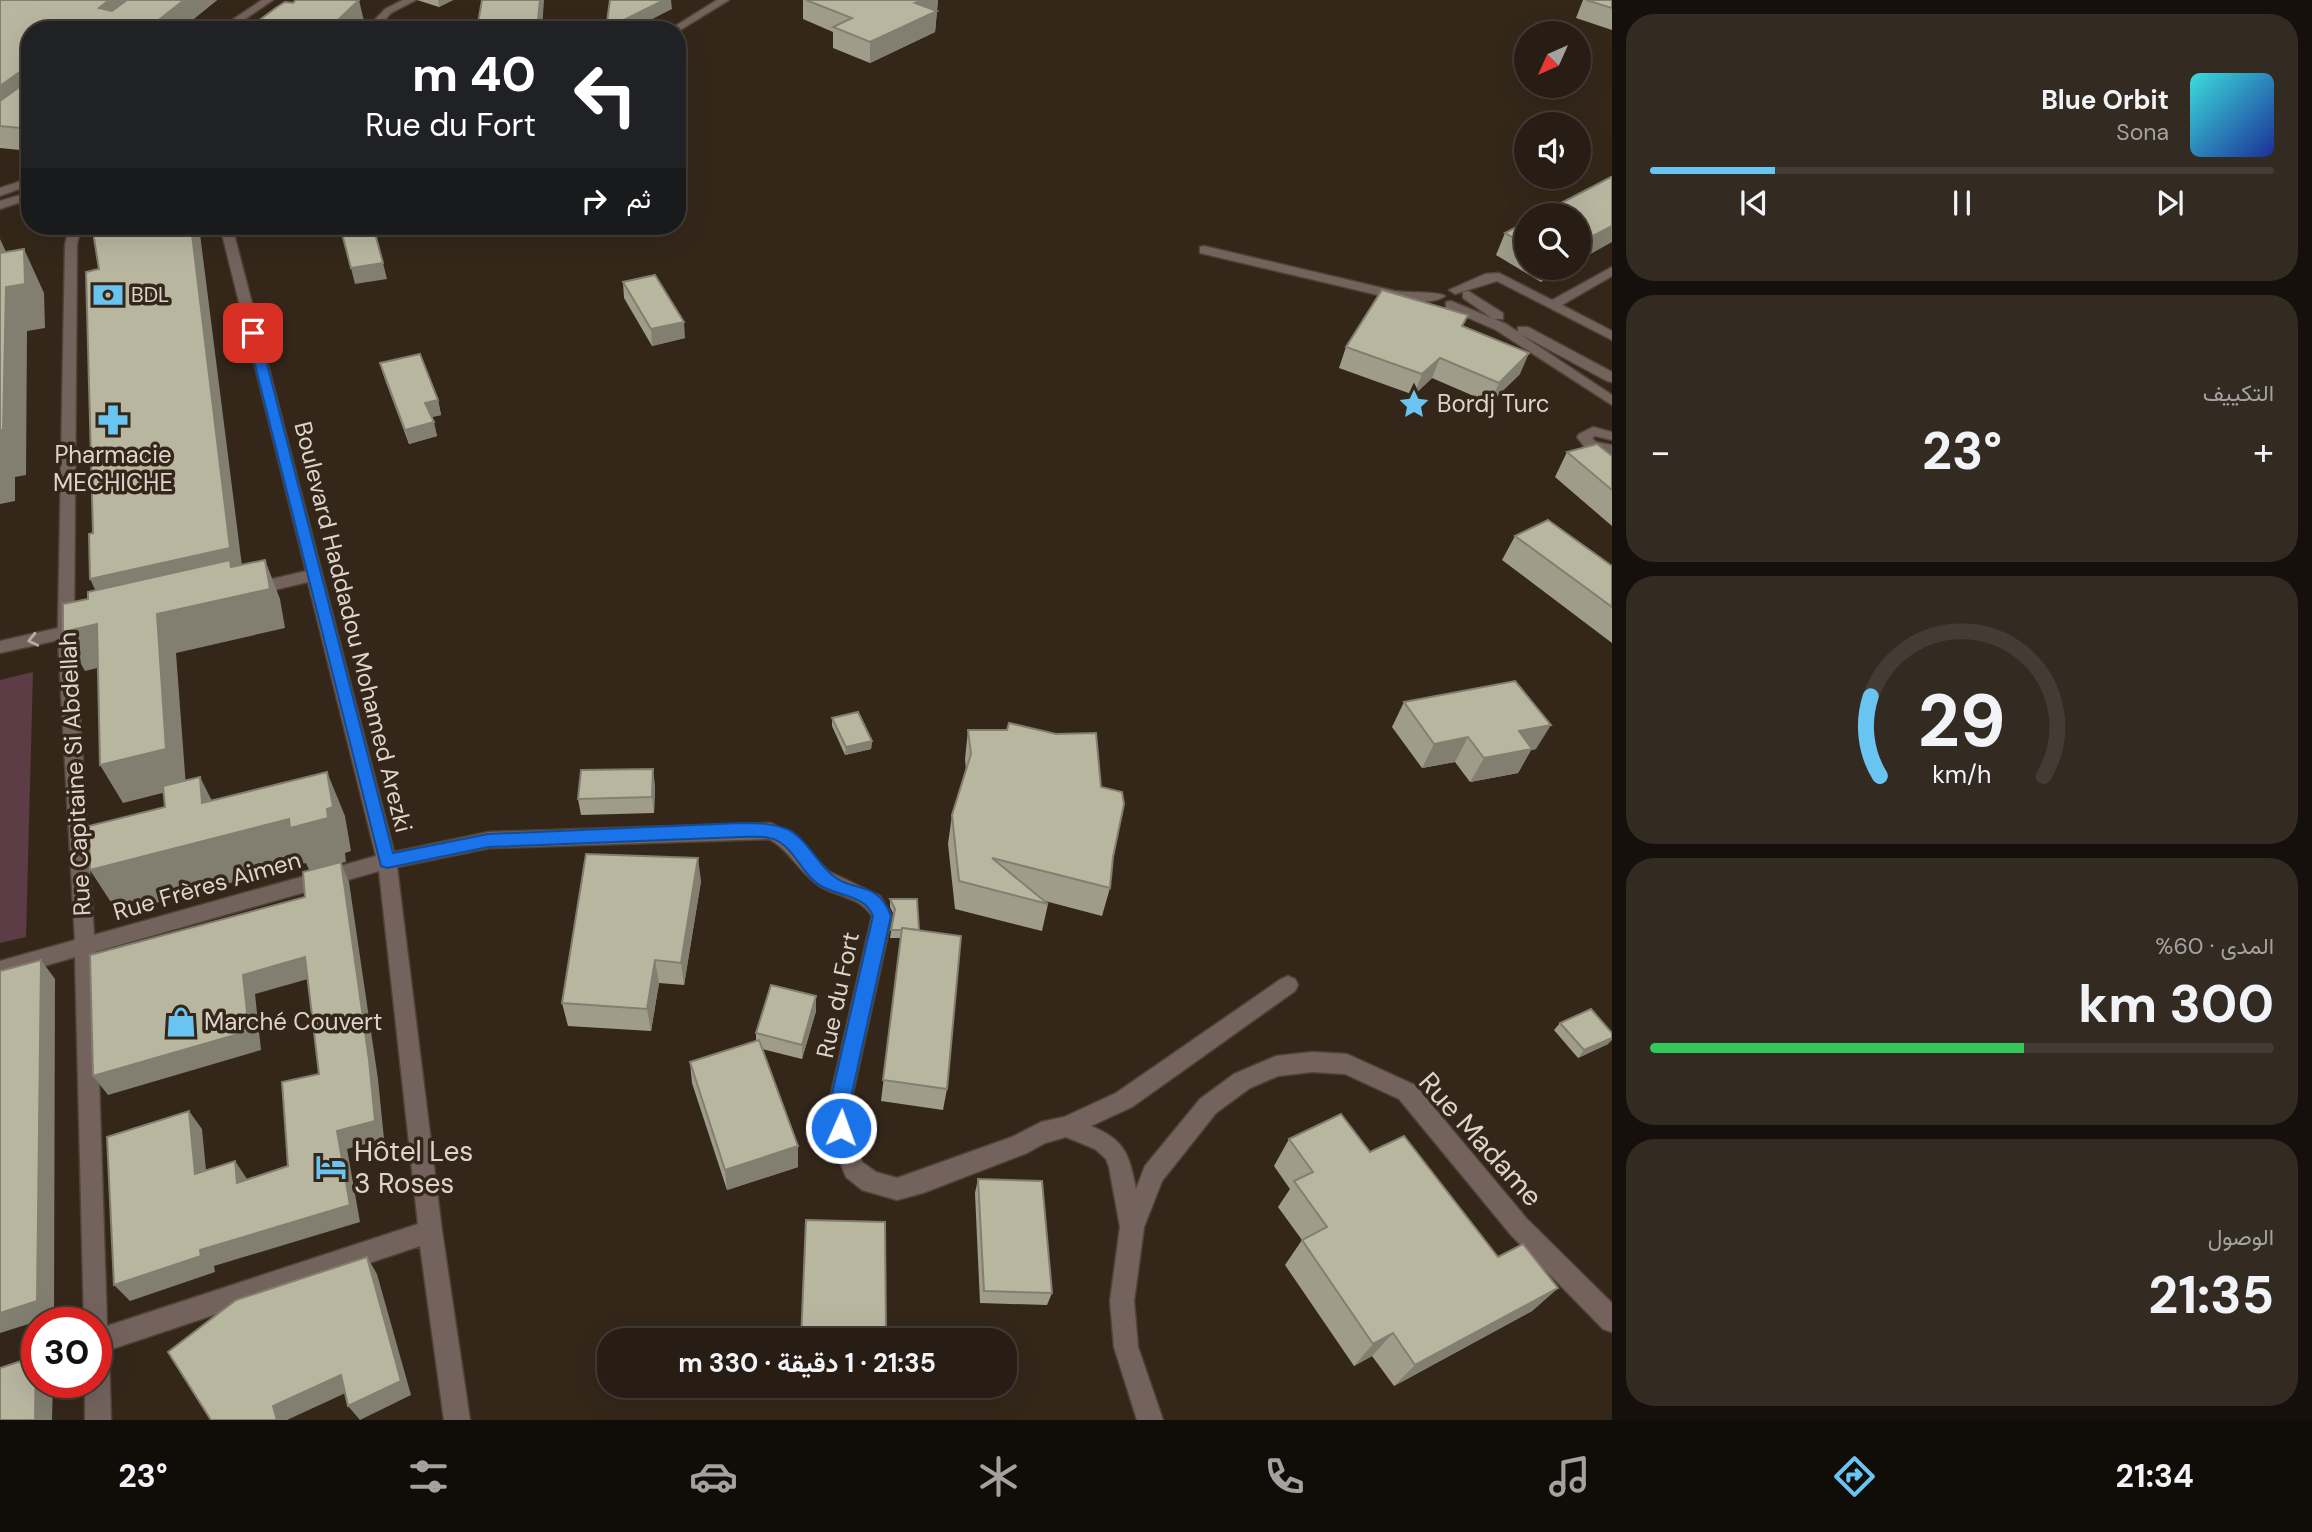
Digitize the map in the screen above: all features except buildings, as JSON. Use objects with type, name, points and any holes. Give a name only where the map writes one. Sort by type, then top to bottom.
[{"type":"street","points":[[236,21],[268,0]]},
{"type":"street","points":[[379,21],[388,11],[411,0]]},
{"type":"street","points":[[686,23],[724,0]]},
{"type":"street","points":[[0,192],[21,184]]},
{"type":"street","points":[[0,205],[21,198]]},
{"type":"street","name":"Rue Capitaine Si Abdellah","points":[[73,235],[66,632],[85,948],[95,1307]]},
{"type":"street","name":"Boulevard Haddadou Mohamed Arezki","points":[[228,235],[387,861],[430,1231],[457,1420]]},
{"type":"street","points":[[1204,250],[1395,295],[1469,305],[1472,300],[1461,293],[1446,290],[1445,301]]},
{"type":"street","points":[[1552,305],[1612,271]]},
{"type":"street","points":[[1461,293],[1489,277],[1499,277],[1612,336]]},
{"type":"street","points":[[1461,293],[1492,313],[1612,378]]},
{"type":"street","points":[[1445,301],[1501,327],[1612,401]]},
{"type":"street","points":[[236,593],[314,575]]},
{"type":"street","points":[[0,647],[92,626]]},
{"type":"street","name":"Rue du Fort","points":[[387,861],[488,841],[771,831],[786,837],[827,881],[867,895],[878,905],[882,916],[838,1111],[844,1144],[854,1169],[870,1182],[897,1189],[923,1182],[1019,1145],[1041,1133],[1066,1127],[1124,1100],[1288,985]]},
{"type":"street","name":"Rue Frères Aimen","points":[[0,970],[387,861]]},
{"type":"street","name":"Rue Madame","points":[[1150,1420],[1126,1347],[1122,1301],[1132,1227],[1153,1174],[1208,1106],[1242,1081],[1276,1066],[1312,1062],[1347,1063],[1407,1092],[1518,1227],[1612,1320]]},
{"type":"street","points":[[1066,1127],[1103,1142],[1114,1152],[1120,1167],[1132,1227]]},
{"type":"street","points":[[112,1337],[430,1231]]},
{"type":"street","name":"Rue Capitaine Si Abdellah","points":[[98,1398],[98,1420]]},
{"type":"shaded area","points":[[33,672],[26,937],[0,943],[0,680]]},
{"type":"place","name":"BDL","points":[[108,295]]},
{"type":"place","name":"Bordj Turc","points":[[1414,404]]},
{"type":"place","name":"Pharmacie MECHICHE","points":[[113,420]]},
{"type":"place","name":"Marché Couvert","points":[[181,1022]]},
{"type":"place","name":"Hôtel Les 3 Roses","points":[[331,1167]]},
{"type":"route","points":[[253,333],[387,861],[488,841],[544,837],[740,830],[771,831],[786,837],[812,868],[827,881],[867,895],[878,905],[882,916],[838,1111],[841,1128]]}]
